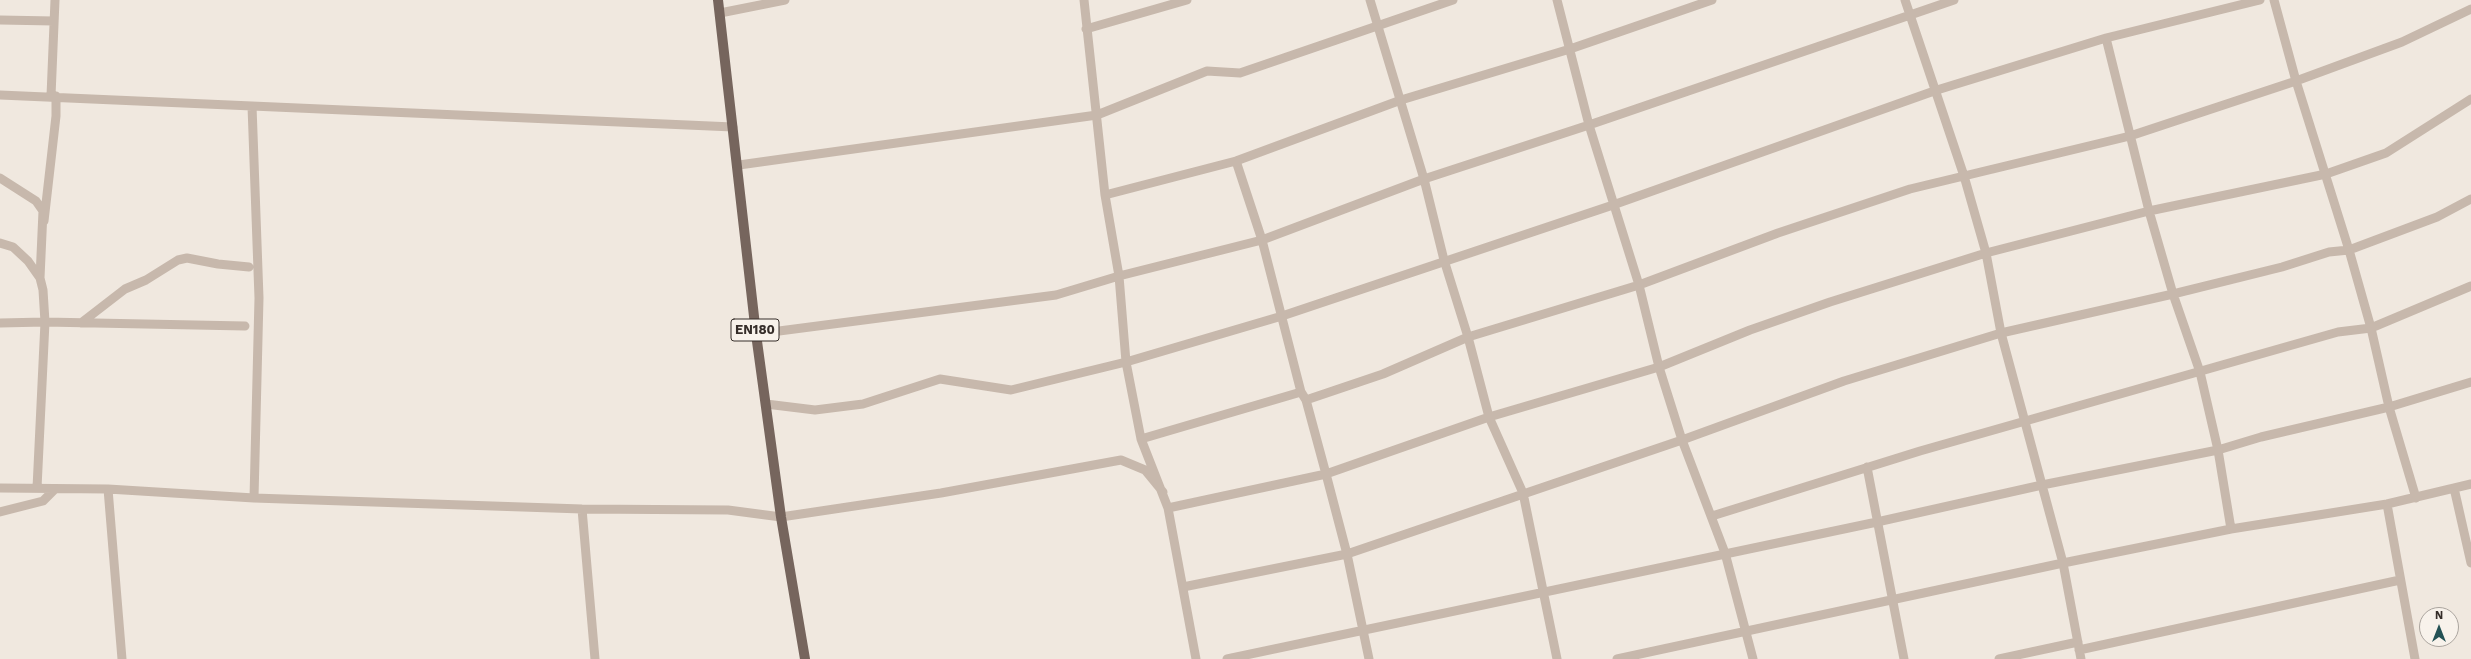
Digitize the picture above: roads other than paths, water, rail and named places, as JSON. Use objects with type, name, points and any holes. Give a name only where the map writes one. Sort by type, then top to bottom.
[{"type":"main road","name":"EN180","points":[[718,0],[739,165],[756,334],[781,517],[805,659]]},
{"type":"street","points":[[37,488],[45,322],[40,278],[44,221],[56,116],[53,96],[55,0]]},
{"type":"street","points":[[720,13],[785,0]]},
{"type":"street","points":[[1084,0],[1105,195],[1119,276],[1126,362],[1142,439],[1168,508],[1196,659]]},
{"type":"street","points":[[1086,29],[1187,0]]},
{"type":"street","points":[[1370,0],[1424,179],[1444,260],[1468,337],[1489,417],[1523,493],[1542,593],[1557,659]]},
{"type":"street","points":[[739,165],[1097,115],[1207,71],[1240,73],[1453,0]]},
{"type":"street","points":[[1557,0],[1589,125],[1613,205],[1640,285],[1659,367],[1682,440],[1725,553],[1747,630],[1753,659]]},
{"type":"street","points":[[1105,195],[1236,161],[1401,100],[1570,49],[1712,0]]},
{"type":"street","points":[[1905,0],[1937,90],[1986,253],[2001,333],[2064,563],[2079,650]]},
{"type":"street","points":[[756,334],[1056,295],[1119,276],[1262,240],[1424,179],[1589,125],[1954,0]]},
{"type":"street","points":[[766,404],[815,410],[863,404],[940,378],[1011,390],[1126,362],[1282,316],[1444,260],[1613,205],[1937,90],[2106,38],[2260,0]]},
{"type":"street","points":[[2274,0],[2296,81],[2349,250],[2371,328],[2389,407],[2416,498]]},
{"type":"street","points":[[1142,439],[1383,374],[1468,337],[1640,285],[1778,233],[1910,189],[2130,136],[2296,81],[2402,42],[2471,9]]},
{"type":"street","points":[[0,20],[54,21]]},
{"type":"street","points":[[2106,38],[2149,212],[2173,294],[2200,372],[2218,450],[2231,529]]},
{"type":"street","points":[[0,95],[53,96],[733,127]]},
{"type":"street","points":[[1168,508],[1326,474],[1489,417],[1659,367],[1750,330],[1830,302],[1986,253],[2149,212],[2326,174],[2386,153],[2471,99]]},
{"type":"street","points":[[252,106],[259,298],[254,498]]},
{"type":"street","points":[[1236,161],[1262,240],[1326,474],[1347,554],[1369,659]]},
{"type":"street","points":[[0,178],[36,202],[43,211],[44,221]]},
{"type":"street","points":[[1183,587],[1347,554],[1682,440],[1844,381],[2001,333],[2173,294],[2282,267],[2329,252],[2349,250],[2437,216],[2471,199]]},
{"type":"street","points":[[0,242],[13,247],[28,261],[40,278]]},
{"type":"street","points":[[81,323],[126,289],[146,280],[178,260],[187,258],[218,264],[249,266]]},
{"type":"street","points":[[1712,516],[1867,468],[2338,332],[2371,328],[2471,286]]},
{"type":"street","points":[[0,323],[45,322],[245,326]]},
{"type":"street","points":[[1227,659],[1876,522],[2042,485],[2218,450],[2261,437],[2389,407],[2471,382]]},
{"type":"street","points":[[0,488],[108,489],[254,498],[582,509],[728,510],[781,517],[941,493],[1121,460],[1145,470],[1163,492]]},
{"type":"street","points":[[1867,468],[1876,522],[1894,600],[1904,659]]},
{"type":"street","points":[[1617,659],[2064,563],[2231,529],[2387,504],[2471,484]]},
{"type":"street","points":[[0,512],[43,501],[55,488]]},
{"type":"street","points":[[2454,488],[2471,563]]},
{"type":"street","points":[[108,489],[122,659]]},
{"type":"street","points":[[2387,504],[2415,659]]},
{"type":"street","points":[[582,509],[595,659]]},
{"type":"street","points":[[1999,659],[2079,650],[2400,580]]}]
